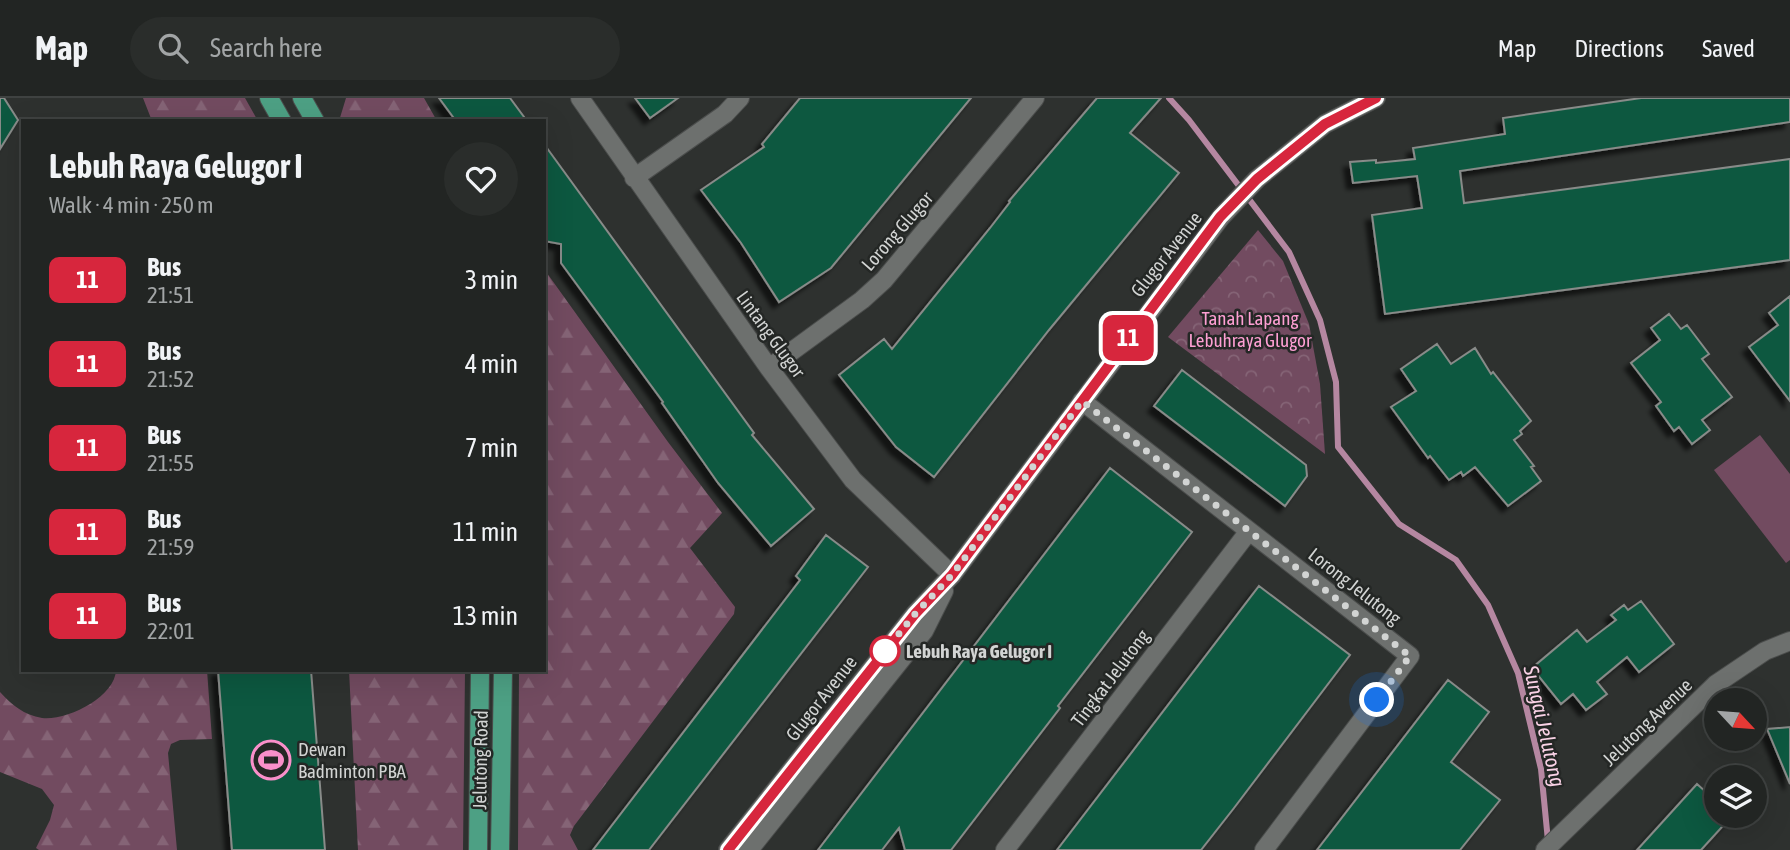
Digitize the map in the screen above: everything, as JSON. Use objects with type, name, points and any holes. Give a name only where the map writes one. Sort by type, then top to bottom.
[{"type":"main road","points":[[269,98],[281,119]]},
{"type":"main road","points":[[302,98],[314,119]]},
{"type":"main road","name":"Jelutong Road","points":[[478,850],[480,672]]},
{"type":"main road","name":"Jelutong Road","points":[[500,850],[503,672]]},
{"type":"street","name":"Lintang Glugor","points":[[580,98],[769,368],[853,480],[952,575]]},
{"type":"street","points":[[634,178],[725,114],[740,98]]},
{"type":"street","name":"Lorong Glugor","points":[[769,368],[862,300],[884,280],[1035,98]]},
{"type":"street","name":"Glugor Avenue","points":[[728,850],[784,793],[924,631],[952,575],[1220,217],[1257,179],[1325,124],[1376,98]]},
{"type":"street","name":"Lorong Jelutong","points":[[1082,401],[1410,656],[1264,850]]},
{"type":"street","name":"Tingkat Jelutong","points":[[1005,850],[1249,531]]},
{"type":"street","name":"Jelutong Avenue","points":[[1545,850],[1716,684],[1765,651],[1790,641]]},
{"type":"street","name":"Glugor Avenue","points":[[749,850],[784,793]]},
{"type":"green space","points":[[143,98],[245,98],[257,119],[151,119]]},
{"type":"green space","points":[[346,98],[424,98],[436,119],[340,119]]},
{"type":"green space","name":"Tanah Lapang Lebuhraya Glugor","points":[[1258,230],[1283,261],[1309,324],[1320,384],[1325,454],[1168,337]]},
{"type":"green space","points":[[546,272],[722,513],[690,548],[735,607],[734,614],[574,826],[570,835],[578,850],[518,850],[519,672],[546,672]]},
{"type":"green space","points":[[1760,435],[1790,474],[1790,560],[1786,563],[1714,470]]},
{"type":"green space","points":[[116,672],[207,672],[212,739],[180,740],[171,744],[168,753],[177,850],[39,850],[36,848],[50,820],[54,805],[42,789],[0,772],[0,692],[24,712],[36,717],[52,718],[64,716],[88,705],[99,698],[114,680]]},
{"type":"green space","points":[[349,672],[465,672],[463,850],[358,850]]},
{"type":"building","points":[[0,98],[4,98],[18,120],[0,149]]},
{"type":"building","points":[[439,98],[510,98],[526,119],[455,119]]},
{"type":"building","points":[[635,98],[678,98],[650,118]]},
{"type":"building","points":[[800,98],[971,98],[831,268],[779,302],[741,243],[701,190],[764,147],[762,144]]},
{"type":"building","points":[[1097,98],[1161,98],[1130,133],[1179,173],[1049,330],[934,477],[896,447],[839,375],[884,339],[892,349],[1009,201]]},
{"type":"building","points":[[1641,98],[1790,98],[1790,122],[1460,171],[1464,203],[1790,159],[1790,260],[1385,314],[1372,215],[1422,208],[1417,176],[1353,183],[1350,162],[1376,160],[1376,163],[1415,159],[1413,148],[1505,134],[1503,118]]},
{"type":"building","points":[[546,147],[754,433],[752,435],[814,509],[771,546],[718,483],[663,402],[561,263],[561,244],[546,241]]},
{"type":"building","points":[[1790,296],[1790,401],[1749,347],[1778,325],[1769,313]]},
{"type":"building","points":[[1669,314],[1681,329],[1687,325],[1709,354],[1702,359],[1732,397],[1702,420],[1710,430],[1692,444],[1679,427],[1674,431],[1656,406],[1661,402],[1631,363],[1660,340],[1651,328]]},
{"type":"building","points":[[1437,344],[1451,364],[1475,348],[1491,374],[1493,372],[1531,421],[1514,440],[1534,466],[1531,467],[1541,481],[1508,506],[1475,467],[1463,476],[1461,472],[1449,480],[1430,456],[1428,458],[1391,407],[1416,391],[1401,369]]},
{"type":"building","points":[[1182,370],[1306,465],[1307,476],[1285,506],[1154,406]]},
{"type":"building","points":[[1110,468],[1192,532],[1058,706],[1060,708],[951,850],[905,850],[899,828],[882,850],[818,850]]},
{"type":"building","points":[[826,535],[868,567],[649,850],[593,850],[800,580],[796,576]]},
{"type":"building","points":[[1259,586],[1350,655],[1234,808],[1201,850],[1057,850]]},
{"type":"building","points":[[1641,601],[1674,644],[1639,672],[1627,657],[1597,682],[1607,694],[1586,710],[1573,694],[1561,704],[1532,668],[1577,630],[1587,642],[1616,620],[1611,615],[1624,605],[1628,610]]},
{"type":"building","name":"Dewan Badminton PBA","points":[[218,672],[311,672],[325,850],[232,850]]},
{"type":"building","points":[[1448,680],[1489,712],[1451,762],[1500,800],[1460,850],[1317,850]]},
{"type":"building","points":[[1790,727],[1790,784],[1768,731],[1768,729]]},
{"type":"building","points":[[1697,784],[1704,790],[1704,828],[1721,828],[1701,850],[1637,850]]},
{"type":"waterway","name":"Sungai Jelutong","points":[[1169,98],[1189,120],[1289,252],[1320,320],[1336,382],[1338,447],[1399,524],[1456,560],[1488,605],[1518,673],[1541,769],[1548,841]]},
{"type":"bus line","name":"11","points":[[728,850],[915,614],[952,575],[1220,217],[1257,179],[1325,124],[1376,98]]},
{"type":"place","name":"Lebuh Raya Gelugor I","points":[[885,651]]},
{"type":"place","name":"Dewan Badminton PBA","points":[[271,760]]},
{"type":"route","points":[[885,651],[880,657],[952,575],[1082,401],[1410,656],[1377,700]]}]
